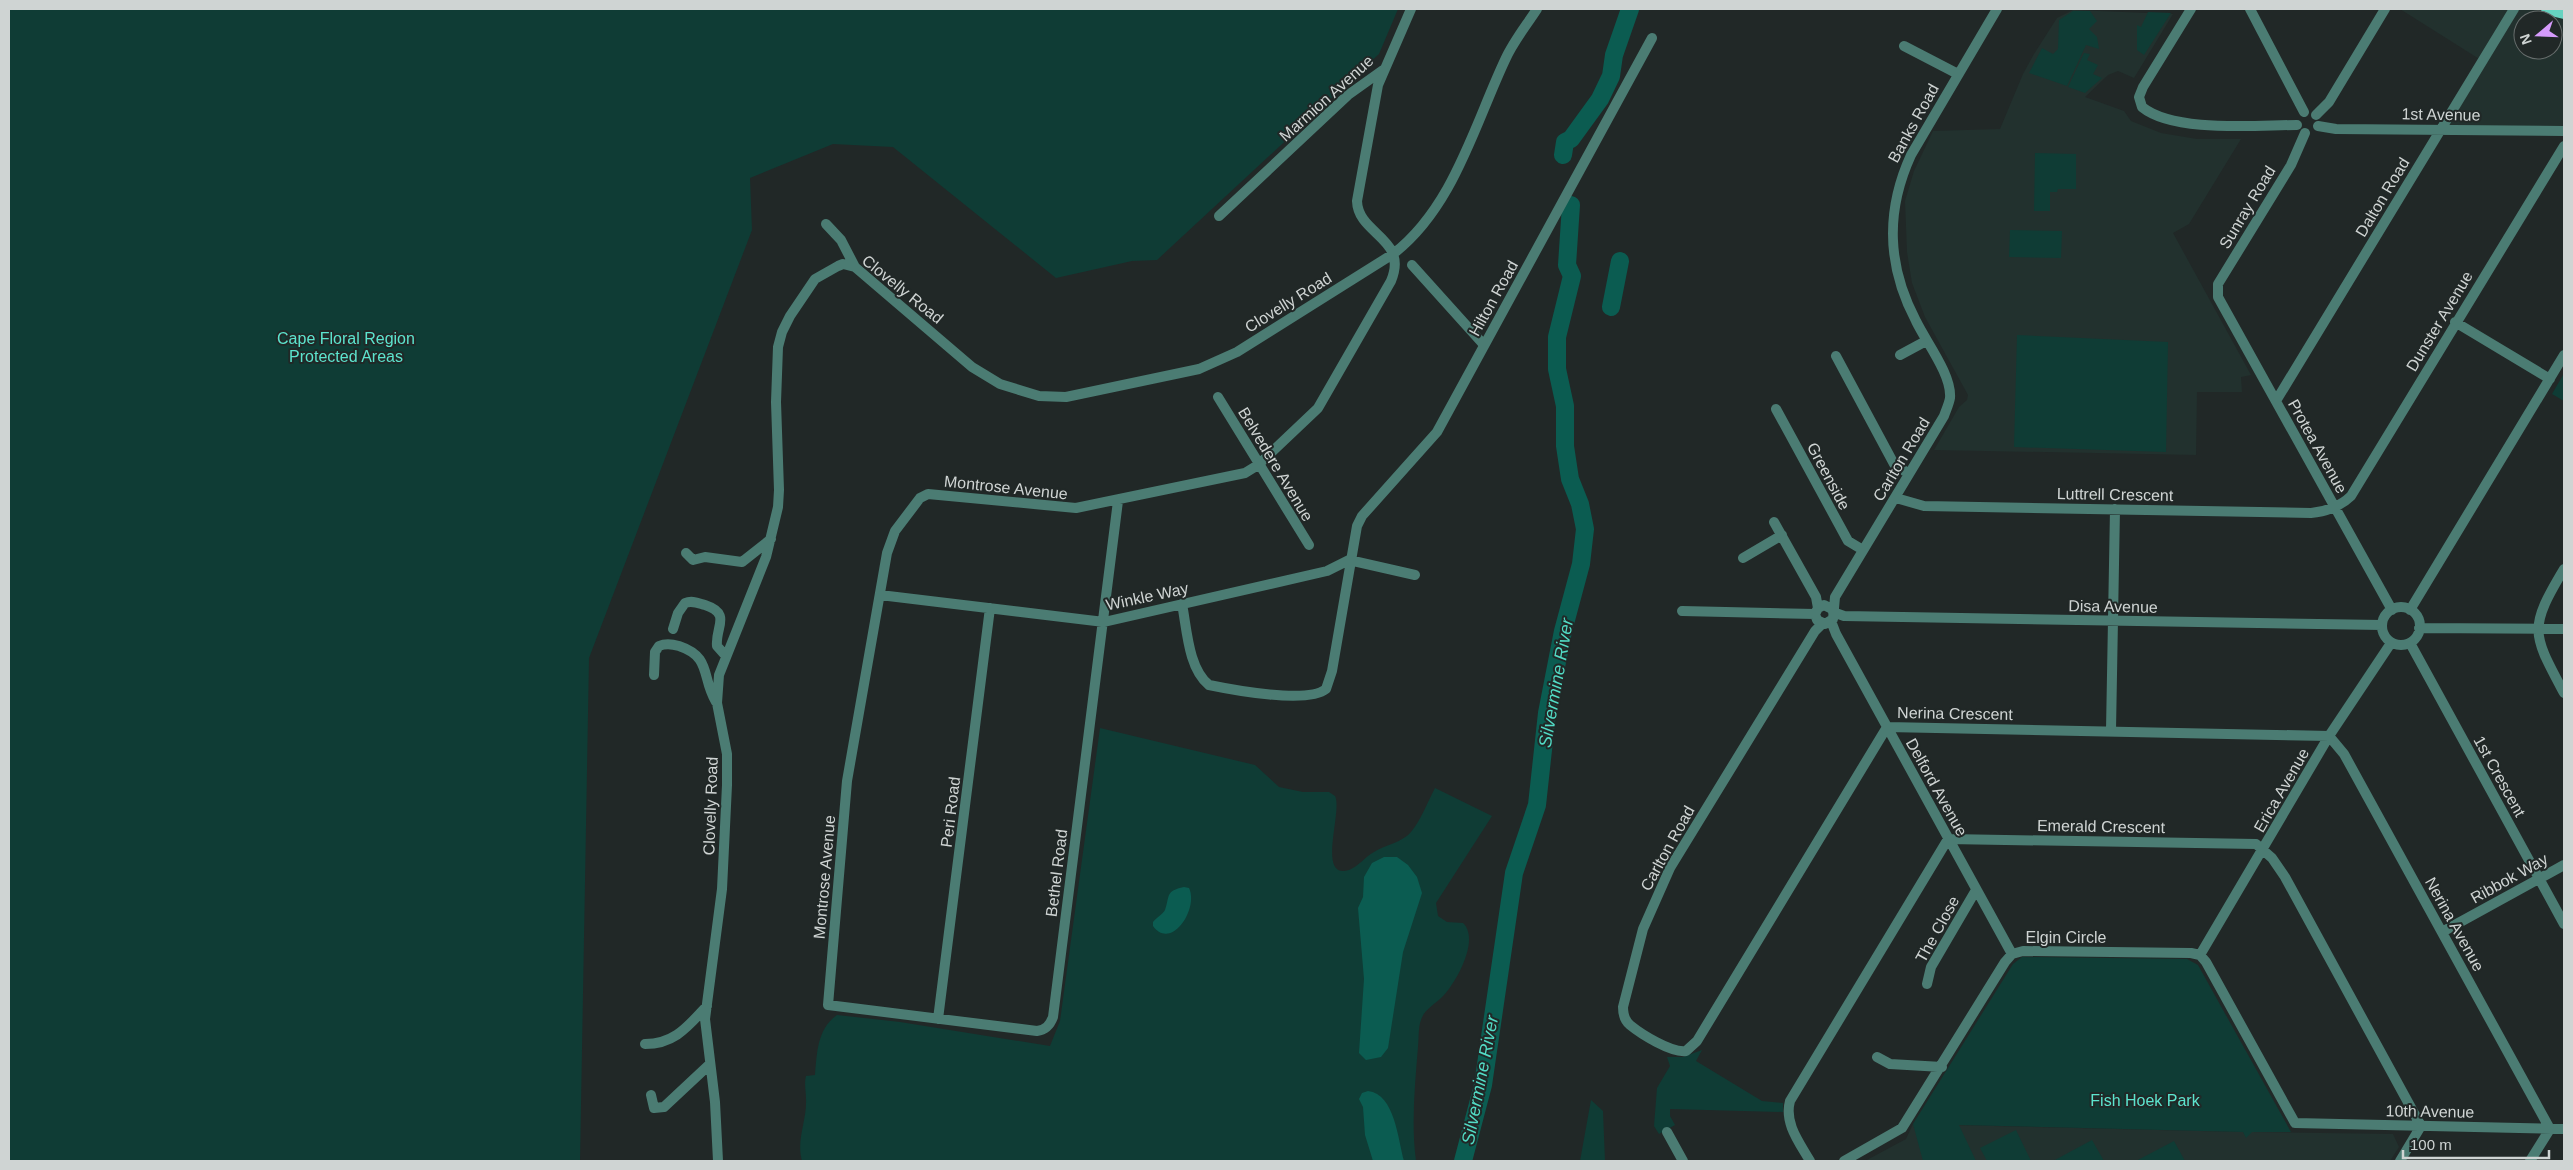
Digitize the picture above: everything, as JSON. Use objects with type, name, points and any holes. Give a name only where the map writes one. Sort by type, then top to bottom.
[{"type":"main road","points":[[2547,9],[2564,13]]},
{"type":"street","name":"Marmion Avenue","points":[[1219,216],[1348,95],[1383,70],[1411,9]]},
{"type":"street","name":"Clovelly Road","points":[[718,1161],[717,1117],[706,1037],[707,1006],[722,889],[727,785],[727,754],[717,703],[718,675],[766,557],[771,539],[779,490],[776,394],[778,347],[782,332],[790,316],[815,279],[825,271],[843,264],[855,267],[972,366],[1000,384],[1039,396],[1066,397],[1199,369],[1237,352],[1393,254],[1417,232],[1448,186],[1506,59],[1537,9]]},
{"type":"street","name":"Banks Road","points":[[1915,320],[1902,291],[1895,263],[1892,235],[1894,206],[1900,180],[1911,155],[1997,9]]},
{"type":"street","points":[[2191,9],[2139,96],[2142,107],[2150,113],[2186,122],[2205,125],[2296,125],[2305,133],[2312,133],[2317,121],[2384,9]]},
{"type":"street","points":[[2250,9],[2304,112]]},
{"type":"street","name":"Dalton Road","points":[[2276,401],[2514,9]]},
{"type":"street","name":"Hilton Road","points":[[1182,604],[1197,669],[1203,680],[1209,685],[1297,697],[1315,695],[1326,689],[1330,681],[1349,560],[1354,536],[1362,516],[1435,435],[1652,38]]},
{"type":"street","points":[[1904,46],[1958,74]]},
{"type":"street","points":[[1383,70],[1378,85],[1357,205],[1362,217],[1386,243],[1393,254]]},
{"type":"street","points":[[2296,125],[2297,119],[2304,112],[2310,111],[2317,121]]},
{"type":"street","name":"1st Avenue","points":[[2317,121],[2336,128],[2564,131]]},
{"type":"street","name":"Sunray Road","points":[[2218,297],[2218,284],[2291,166],[2305,133]]},
{"type":"street","name":"Dunster Avenue","points":[[2334,507],[2351,496],[2455,322],[2564,146]]},
{"type":"street","points":[[826,224],[841,240],[855,267]]},
{"type":"street","name":"Montrose Avenue","points":[[828,1005],[847,781],[892,536],[924,495],[1067,509],[1118,501],[1245,473],[1258,465],[1322,403],[1391,281],[1396,268],[1393,254]]},
{"type":"street","points":[[1412,265],[1484,345]]},
{"type":"street","name":"Protea Avenue","points":[[2218,297],[2392,610]]},
{"type":"street","name":"Carlton Road","points":[[1698,1041],[1686,1051],[1673,1051],[1630,1025],[1624,1016],[1623,1007],[1640,940],[1675,860],[1826,616],[1835,597],[1944,416],[1950,396],[1946,376],[1915,320]]},
{"type":"street","points":[[2455,322],[2550,379]]},
{"type":"street","points":[[1900,355],[1926,341]]},
{"type":"street","points":[[2410,610],[2564,355]]},
{"type":"street","points":[[1836,356],[1894,464],[1909,474]]},
{"type":"street","name":"Belvedere Avenue","points":[[1218,398],[1308,545]]},
{"type":"street","name":"Greenside","points":[[1776,409],[1848,542],[1863,550]]},
{"type":"street","name":"Luttrell Crescent","points":[[1896,498],[1924,506],[2311,513],[2334,507]]},
{"type":"street","name":"Bethel Road","points":[[828,1005],[1037,1031],[1045,1029],[1050,1024],[1053,1016],[1118,501]]},
{"type":"street","points":[[2111,730],[2115,509]]},
{"type":"street","name":"Delford Avenue","points":[[1774,522],[2012,954]]},
{"type":"street","points":[[1743,558],[1782,535]]},
{"type":"street","points":[[686,553],[693,560],[705,557],[742,562],[771,539]]},
{"type":"street","points":[[1349,560],[1415,575]]},
{"type":"street","name":"Winkle Way","points":[[880,595],[1104,622],[1327,572],[1349,560]]},
{"type":"street","points":[[2564,569],[2544,605],[2538,629],[2541,649],[2564,693]]},
{"type":"street","points":[[673,629],[678,614],[685,603],[697,603],[716,610],[720,615],[717,646],[725,655]]},
{"type":"street","name":"Peri Road","points":[[938,1019],[990,608]]},
{"type":"street","points":[[2398,608],[2410,610],[2417,617],[2419,628],[2416,636],[2410,642],[2401,645],[2391,643],[2384,635],[2382,625],[2385,616],[2392,610],[2398,608]]},
{"type":"street","name":"Disa Avenue","points":[[1682,611],[1826,616],[2382,625]]},
{"type":"street","points":[[2419,628],[2564,629]]},
{"type":"street","name":"1st Crescent","points":[[2410,642],[2564,924]]},
{"type":"street","name":"Erica Avenue","points":[[2200,956],[2264,850],[2329,736],[2391,643]]},
{"type":"street","points":[[654,675],[655,652],[659,646],[673,644],[689,649],[699,656],[711,693],[717,703]]},
{"type":"street","name":"Nerina Crescent","points":[[1698,1041],[1887,727],[2111,730],[2329,736]]},
{"type":"street","name":"Nerina Avenue","points":[[2329,736],[2344,754],[2550,1129]]},
{"type":"street","points":[[1810,1161],[1790,1125],[1788,1112],[1790,1101],[1948,839]]},
{"type":"street","name":"Emerald Crescent","points":[[1948,839],[2256,844],[2264,850]]},
{"type":"street","points":[[2264,850],[2286,877],[2421,1126],[2400,1161]]},
{"type":"street","name":"Ribbok Way","points":[[2442,932],[2564,865]]},
{"type":"street","name":"The Close","points":[[1927,984],[1932,967],[1976,890]]},
{"type":"street","name":"Elgin Circle","points":[[1844,1161],[1898,1132],[1942,1067],[2012,954],[2033,951],[2191,953],[2200,956]]},
{"type":"street","name":"10th Avenue","points":[[2200,956],[2206,962],[2295,1123],[2564,1129]]},
{"type":"street","points":[[645,1044],[667,1041],[682,1034],[707,1006]]},
{"type":"street","points":[[1877,1057],[1890,1064],[1942,1067]]},
{"type":"street","points":[[651,1094],[654,1108],[664,1106],[710,1064]]},
{"type":"street","points":[[2530,1161],[2550,1129]]},
{"type":"street","points":[[1667,1132],[1683,1161]]},
{"type":"shaded area","points":[[2400,9],[2564,9],[2564,131],[2441,129],[2484,62]]},
{"type":"shaded area","points":[[2073,10],[2173,14],[2134,78],[2118,71],[2108,75],[2085,97],[2124,111],[2131,121],[2161,133],[2197,139],[2241,139],[2189,224],[2173,233],[2251,375],[2241,377],[2242,392],[2197,392],[2196,455],[1934,450],[1959,407],[1967,400],[1968,395],[1925,317],[1912,283],[1907,252],[1905,201],[1914,171],[1933,131],[2000,129],[2023,74],[2034,54],[2057,18]]},
{"type":"shaded area","points":[[1384,857],[1397,857],[1408,865],[1417,877],[1422,893],[1403,952],[1388,1048],[1381,1057],[1366,1060],[1359,1053],[1364,979],[1358,908],[1363,897],[1364,877],[1372,863]]},
{"type":"shaded area","points":[[1184,887],[1189,888],[1191,897],[1187,916],[1175,930],[1168,934],[1160,932],[1153,926],[1153,922],[1165,910],[1171,892]]},
{"type":"shaded area","points":[[1368,1091],[1377,1094],[1390,1109],[1404,1161],[1373,1161],[1365,1135],[1363,1107],[1359,1099],[1362,1093]]},
{"type":"shaded area","points":[[1913,1124],[2243,1132],[2246,1137],[2251,1132],[2393,1134],[2399,1147],[2390,1161],[1865,1161],[1906,1139]]},
{"type":"green space","name":"Cape Floral Region Protected Areas","points":[[9,9],[1398,9],[1379,54],[1157,260],[1132,261],[1056,278],[893,147],[833,144],[750,178],[752,230],[589,658],[580,1161],[9,1161]]},
{"type":"green space","points":[[2073,11],[2090,11],[2097,21],[2089,29],[2097,37],[2099,49],[2086,45],[2067,86],[2029,73],[2042,48],[2053,54],[2058,49],[2059,20]]},
{"type":"green space","points":[[2148,12],[2171,13],[2144,55],[2137,50],[2137,25],[2141,27]]},
{"type":"green space","points":[[2084,53],[2090,54],[2087,60],[2098,65],[2093,74],[2102,78],[2085,93],[2068,87]]},
{"type":"green space","points":[[2035,153],[2076,154],[2076,189],[2058,189],[2057,192],[2050,192],[2050,211],[2034,211]]},
{"type":"green space","points":[[2010,230],[2062,231],[2061,258],[2009,257]]},
{"type":"green space","points":[[2017,335],[2168,342],[2166,452],[2014,447]]},
{"type":"green space","points":[[2564,376],[2564,401],[2552,394]]},
{"type":"green space","points":[[1100,728],[1255,765],[1279,787],[1303,792],[1329,792],[1335,796],[1337,804],[1332,855],[1334,865],[1339,870],[1353,868],[1374,852],[1408,835],[1418,822],[1435,788],[1492,816],[1436,903],[1438,916],[1447,922],[1463,923],[1468,930],[1469,939],[1465,960],[1455,980],[1444,995],[1425,1013],[1420,1023],[1414,1104],[1416,1161],[802,1161],[800,1145],[806,1107],[806,1076],[815,1075],[819,1042],[825,1027],[837,1015],[900,1022],[1050,1046],[1060,1021]]},
{"type":"green space","name":"Fish Hoek Park","points":[[2022,957],[2187,959],[2198,965],[2291,1132],[2252,1132],[2246,1138],[2243,1132],[1959,1125],[1976,1161],[1923,1161],[1913,1124],[2013,964]]},
{"type":"green space","points":[[1702,1050],[1696,1061],[1762,1101],[1783,1103],[1783,1112],[1670,1109],[1670,1116],[1675,1125],[1659,1134],[1654,1126],[1657,1088],[1670,1066],[1667,1057],[1683,1057]]},
{"type":"green space","points":[[1591,1100],[1603,1111],[1605,1161],[1580,1161]]},
{"type":"green space","points":[[2016,1130],[2031,1161],[1987,1161],[1980,1148]]},
{"type":"green space","points":[[2092,1140],[2104,1161],[2053,1161]]},
{"type":"green space","points":[[2174,1141],[2185,1161],[2136,1161]]},
{"type":"waterway","name":"Silvermine River","points":[[1563,155],[1565,142],[1571,139],[1600,99],[1611,76],[1614,55],[1630,9]]},
{"type":"waterway","name":"Silvermine River","points":[[1463,1161],[1483,1085],[1514,873],[1537,805],[1547,713],[1563,631],[1581,564],[1585,529],[1580,504],[1570,479],[1565,446],[1565,406],[1557,369],[1557,337],[1572,276],[1567,265],[1571,205]]},
{"type":"waterway","points":[[1611,307],[1620,261]]}]
